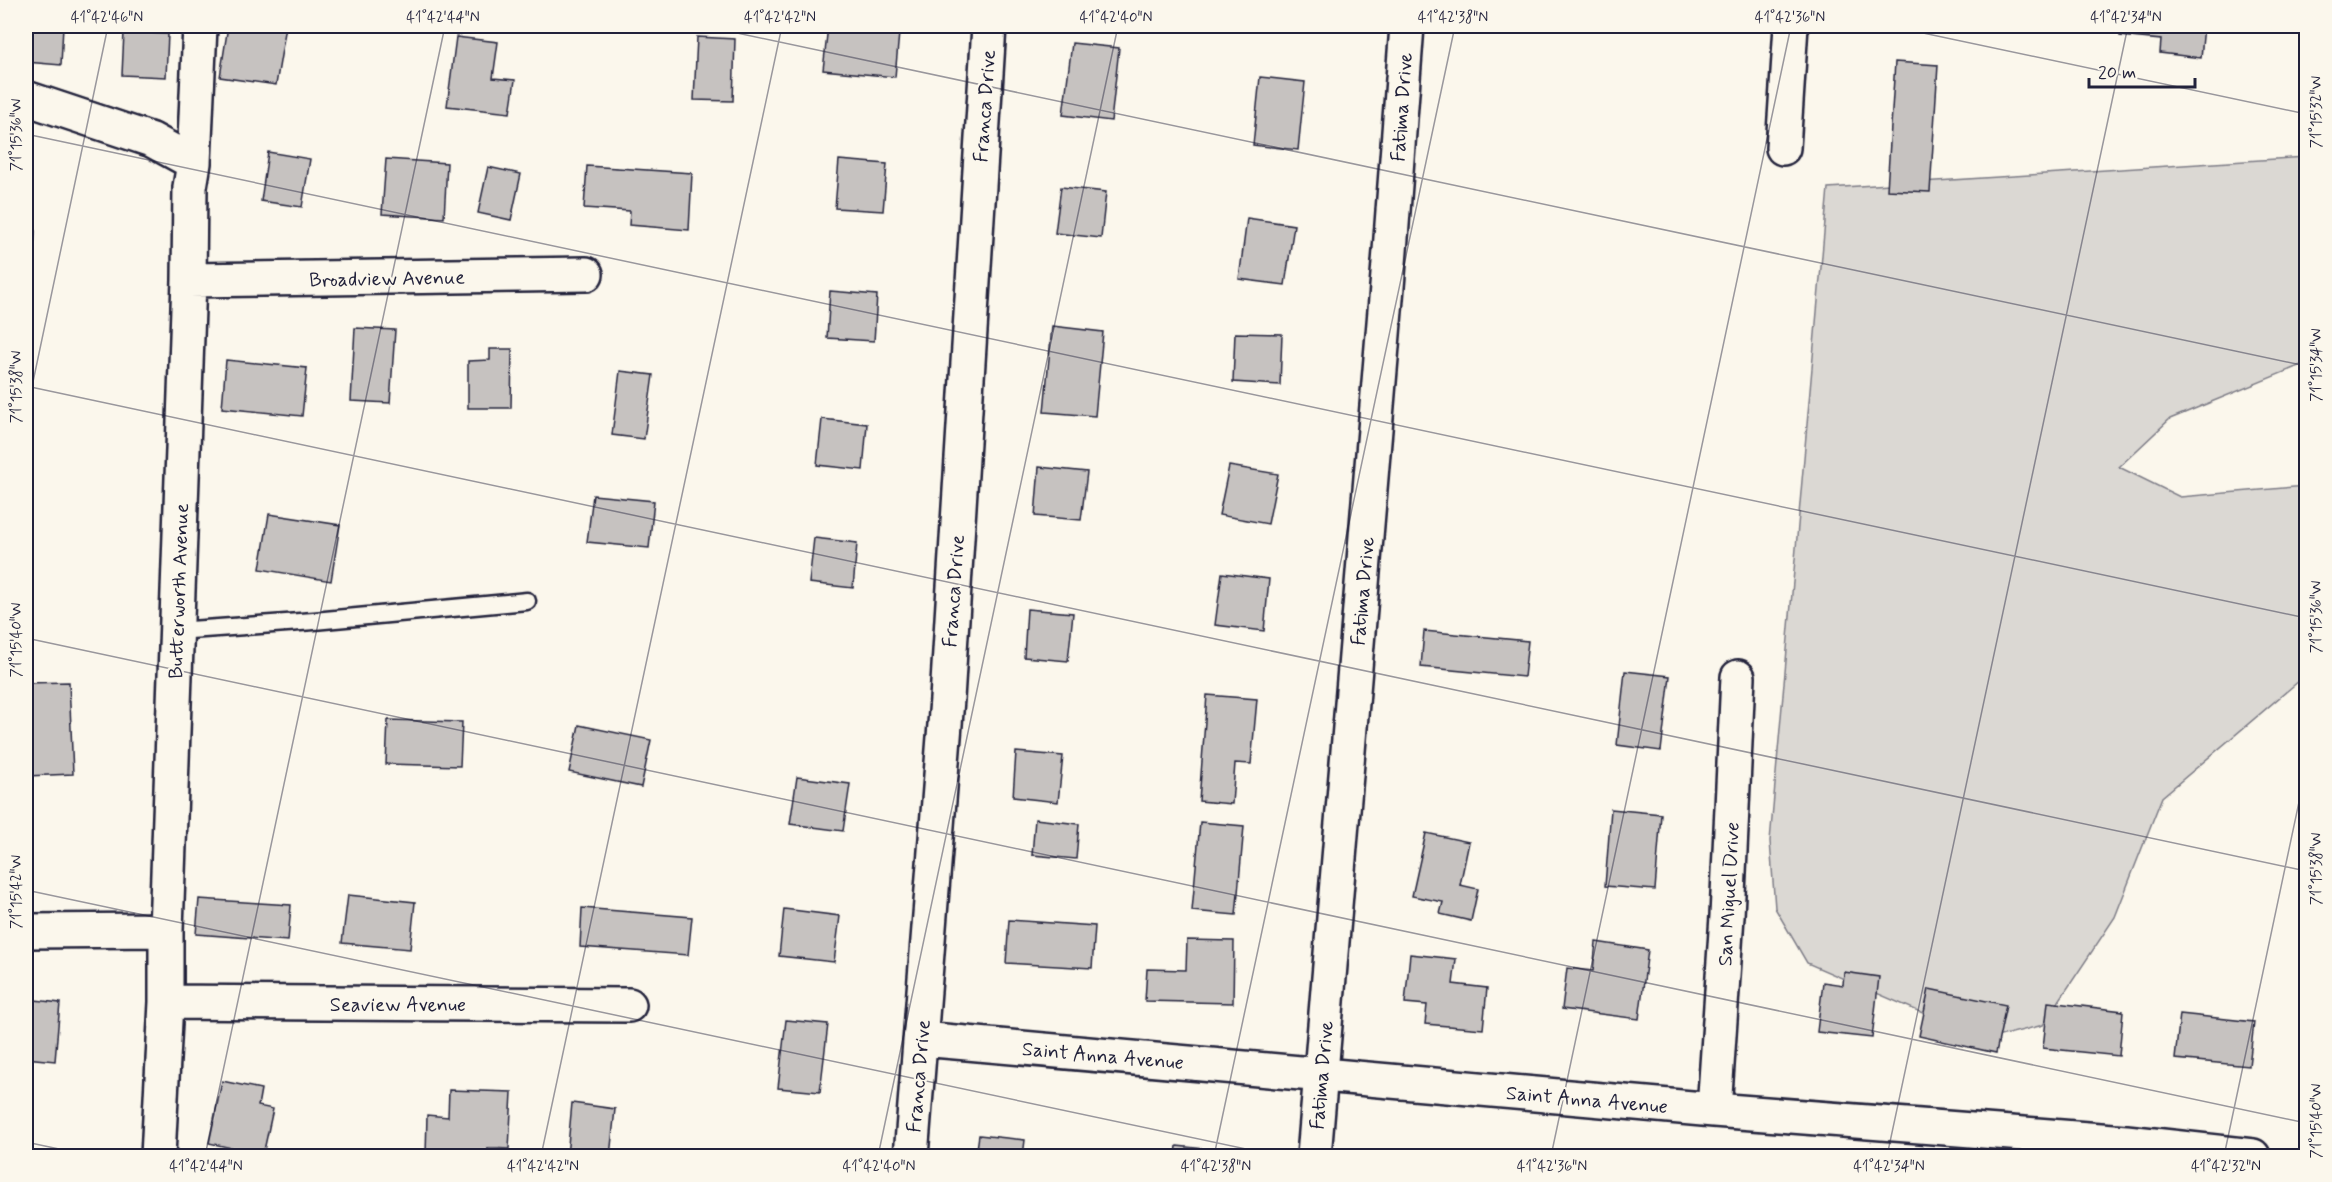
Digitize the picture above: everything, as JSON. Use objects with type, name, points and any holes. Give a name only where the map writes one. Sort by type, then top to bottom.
[{"type":"street","name":"Butterworth Avenue","points":[[158,1156],[166,1002],[166,930],[189,280],[190,187],[194,163],[200,26]]},
{"type":"street","name":"Franca Drive","points":[[911,1156],[922,1039],[946,699],[988,26]]},
{"type":"street","name":"Fatima Drive","points":[[1314,1156],[1407,26]]},
{"type":"street","points":[[1783,148],[1791,26]]},
{"type":"street","points":[[26,98],[152,140],[194,163]]},
{"type":"street","name":"Broadview Avenue","points":[[189,280],[586,274]]},
{"type":"street","name":"San Miguel Drive","points":[[1714,1110],[1728,906],[1738,677]]},
{"type":"street","points":[[26,931],[166,930]]},
{"type":"street","name":"Seaview Avenue","points":[[166,1002],[629,1005]]},
{"type":"street","name":"Saint Anna Avenue","points":[[922,1039],[2125,1149],[2253,1156]]},
{"type":"lane","points":[[176,631],[527,601]]},
{"type":"shaded area","points":[[2306,157],[2306,363],[2170,419],[2119,467],[2180,497],[2306,486],[2306,675],[2162,797],[2115,917],[2043,1025],[1985,1040],[1807,963],[1775,908],[1770,841],[1828,188]]},
{"type":"building","points":[[26,26],[63,26],[61,65],[26,62]]},
{"type":"building","points":[[228,26],[286,26],[276,85],[220,77]]},
{"type":"building","points":[[828,26],[899,33],[895,77],[823,70]]},
{"type":"building","points":[[2121,26],[2204,26],[2201,58],[2160,53],[2161,40],[2120,36]]},
{"type":"building","points":[[2306,26],[2306,75],[2300,74]]},
{"type":"building","points":[[124,32],[168,34],[166,77],[122,75]]},
{"type":"building","points":[[456,37],[498,42],[493,78],[515,80],[510,113],[447,106]]},
{"type":"building","points":[[697,37],[735,39],[733,101],[694,100]]},
{"type":"building","points":[[1072,43],[1119,48],[1111,121],[1063,115]]},
{"type":"building","points":[[1895,62],[1938,65],[1930,192],[1887,190]]},
{"type":"building","points":[[1260,77],[1305,82],[1298,150],[1253,145]]},
{"type":"building","points":[[268,152],[310,159],[302,207],[261,201]]},
{"type":"building","points":[[386,159],[447,163],[444,218],[382,214]]},
{"type":"building","points":[[839,160],[887,164],[883,211],[835,208]]},
{"type":"building","points":[[587,166],[692,173],[689,230],[629,225],[630,211],[584,208]]},
{"type":"building","points":[[488,167],[521,174],[511,220],[478,213]]},
{"type":"building","points":[[1061,187],[1106,192],[1101,238],[1055,233]]},
{"type":"building","points":[[1247,218],[1294,225],[1285,285],[1239,279]]},
{"type":"building","points":[[26,231],[35,231],[33,264],[26,264]]},
{"type":"building","points":[[830,291],[877,295],[874,341],[827,338]]},
{"type":"building","points":[[1052,326],[1103,332],[1095,416],[1044,412]]},
{"type":"building","points":[[355,328],[395,330],[390,403],[351,401]]},
{"type":"building","points":[[1235,333],[1282,334],[1280,385],[1233,382]]},
{"type":"building","points":[[490,349],[512,349],[511,408],[468,408],[468,361],[490,360]]},
{"type":"building","points":[[226,360],[307,368],[302,416],[222,408]]},
{"type":"building","points":[[620,371],[653,375],[644,439],[612,435]]},
{"type":"building","points":[[26,397],[29,398],[26,423]]},
{"type":"building","points":[[822,419],[867,424],[863,470],[817,465]]},
{"type":"building","points":[[1229,466],[1278,474],[1268,524],[1219,515]]},
{"type":"building","points":[[1039,467],[1087,472],[1081,520],[1035,516]]},
{"type":"building","points":[[593,495],[654,501],[649,548],[587,542]]},
{"type":"building","points":[[269,514],[340,525],[331,581],[260,569]]},
{"type":"building","points":[[814,538],[857,543],[853,588],[809,583]]},
{"type":"building","points":[[1222,573],[1269,579],[1264,631],[1215,625]]},
{"type":"building","points":[[1027,609],[1073,613],[1068,661],[1024,657]]},
{"type":"building","points":[[1424,631],[1528,641],[1524,677],[1421,667]]},
{"type":"building","points":[[1625,671],[1670,676],[1661,751],[1617,745]]},
{"type":"building","points":[[69,682],[73,774],[26,776],[26,683]]},
{"type":"building","points":[[1207,695],[1257,699],[1251,764],[1235,763],[1232,804],[1199,801]]},
{"type":"building","points":[[388,720],[462,722],[460,766],[386,764]]},
{"type":"building","points":[[579,725],[651,740],[641,787],[569,772]]},
{"type":"building","points":[[1016,752],[1063,756],[1058,802],[1013,797]]},
{"type":"building","points":[[797,777],[850,784],[843,831],[790,824]]},
{"type":"building","points":[[1611,809],[1661,814],[1655,890],[1605,886]]},
{"type":"building","points":[[1035,819],[1079,824],[1076,859],[1032,855]]},
{"type":"building","points":[[1200,822],[1244,826],[1236,915],[1192,911]]},
{"type":"building","points":[[1426,833],[1469,842],[1460,885],[1478,889],[1471,921],[1440,914],[1443,902],[1412,896]]},
{"type":"building","points":[[348,895],[415,902],[410,949],[342,943]]},
{"type":"building","points":[[199,899],[291,905],[288,941],[196,934]]},
{"type":"building","points":[[582,908],[692,917],[688,955],[580,947]]},
{"type":"building","points":[[784,909],[840,916],[834,962],[779,956]]},
{"type":"building","points":[[1009,920],[1095,926],[1092,968],[1006,963]]},
{"type":"building","points":[[1187,940],[1234,941],[1233,1003],[1145,1001],[1147,969],[1186,970]]},
{"type":"building","points":[[1596,942],[1648,950],[1639,1019],[1562,1009],[1567,968],[1593,971]]},
{"type":"building","points":[[1410,954],[1456,959],[1453,984],[1487,988],[1483,1029],[1425,1024],[1427,1005],[1405,1003]]},
{"type":"building","points":[[1844,972],[1879,977],[1872,1038],[1817,1032],[1823,982],[1843,985]]},
{"type":"building","points":[[1929,989],[2006,1005],[1996,1053],[1919,1036]]},
{"type":"building","points":[[26,999],[60,1003],[55,1061],[26,1058]]},
{"type":"building","points":[[2048,1002],[2123,1011],[2119,1056],[2043,1048]]},
{"type":"building","points":[[2180,1014],[2254,1022],[2249,1066],[2175,1059]]},
{"type":"building","points":[[786,1020],[828,1024],[820,1092],[778,1088]]},
{"type":"building","points":[[222,1081],[261,1089],[258,1106],[273,1109],[263,1155],[209,1143]]},
{"type":"building","points":[[449,1090],[512,1092],[509,1149],[488,1148],[487,1156],[426,1156],[427,1115],[448,1117]]},
{"type":"building","points":[[572,1103],[615,1109],[610,1156],[567,1156]]},
{"type":"building","points":[[979,1135],[1025,1140],[1023,1156],[976,1156]]},
{"type":"building","points":[[1177,1146],[1223,1151],[1222,1156],[1176,1156]]}]
